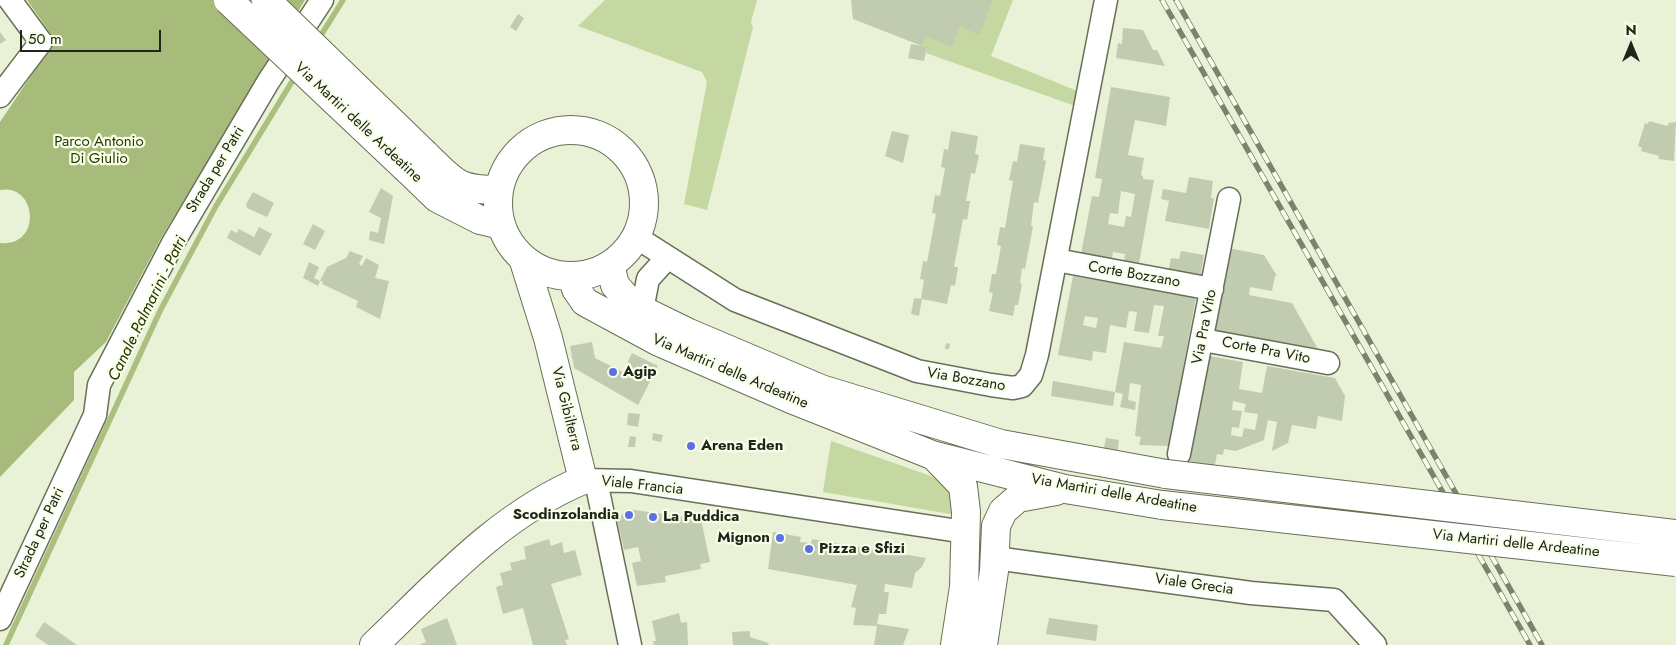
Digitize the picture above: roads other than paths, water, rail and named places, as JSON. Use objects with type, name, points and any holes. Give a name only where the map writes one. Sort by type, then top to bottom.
[{"type":"street","points":[[0,96],[42,42],[10,0]]},
{"type":"street","name":"Via Martiri delle Ardeatine","points":[[228,0],[416,162],[456,184],[478,190],[499,190]]},
{"type":"street","name":"Via Martiri delle Ardeatine","points":[[266,0],[416,162],[437,198],[480,220],[501,225]]},
{"type":"street","name":"Strada per Patri","points":[[0,619],[95,415],[99,385],[173,243],[268,82],[322,0]]},
{"type":"street","name":"Via Bozzano","points":[[636,237],[735,300],[917,371],[1013,388],[1022,386],[1031,375],[1056,260],[1106,0]]},
{"type":"street","points":[[561,131],[576,131],[605,139],[624,152],[637,171],[643,200],[643,216],[636,237],[624,253],[610,265],[591,273],[564,275],[538,268],[523,258],[510,244],[501,225],[498,208],[499,190],[506,169],[516,157],[539,138],[561,131]]},
{"type":"street","name":"Via Pra Vito","points":[[1173,464],[1203,340],[1229,199]]},
{"type":"street","name":"Via Gibilterra","points":[[523,258],[589,480]]},
{"type":"street","points":[[642,310],[648,279],[667,258]]},
{"type":"street","name":"Corte Bozzano","points":[[1056,260],[1212,289]]},
{"type":"street","name":"Via Martiri delle Ardeatine","points":[[610,265],[615,285],[628,300],[642,310],[689,333],[794,378],[889,411],[1001,444],[1173,464],[1676,534]]},
{"type":"street","name":"Via Martiri delle Ardeatine","points":[[564,275],[585,302],[659,342],[791,399],[932,455],[1065,489],[1162,505],[1676,562]]},
{"type":"street","name":"Via Gibilterra","points":[[548,338],[545,303],[546,288],[564,275]]},
{"type":"street","name":"Corte Pra Vito","points":[[1203,340],[1328,363]]},
{"type":"street","points":[[932,455],[963,486],[966,512],[964,587],[955,645]]},
{"type":"street","points":[[589,480],[630,645]]},
{"type":"street","name":"Viale Francia","points":[[374,645],[454,568],[503,526],[552,493],[589,480],[631,481],[965,532]]},
{"type":"street","points":[[984,645],[995,558],[996,526],[1003,511],[1018,498],[1065,489]]},
{"type":"street","name":"Viale Grecia","points":[[995,558],[1251,593],[1334,600],[1375,645]]},
{"type":"waterway","name":"Canale Palmarini - Patri","points":[[318,40],[343,0]]},
{"type":"waterway","name":"Canale Palmarini - Patri","points":[[6,645],[160,311],[216,206],[296,75]]},
{"type":"railway","points":[[1162,0],[1530,645]]},
{"type":"railway","points":[[1176,0],[1542,645]]},
{"type":"place","name":"Agip","points":[[613,372]]},
{"type":"place","name":"Arena Eden","points":[[691,446]]},
{"type":"place","name":"Scodinzolandia","points":[[629,515]]},
{"type":"place","name":"La Puddica","points":[[653,517]]},
{"type":"place","name":"Mignon","points":[[780,538]]},
{"type":"place","name":"Pizza e Sfizi","points":[[809,549]]},
{"type":"park label","name":"Parco Antonio Di Giulio","points":[[99,150]]}]
